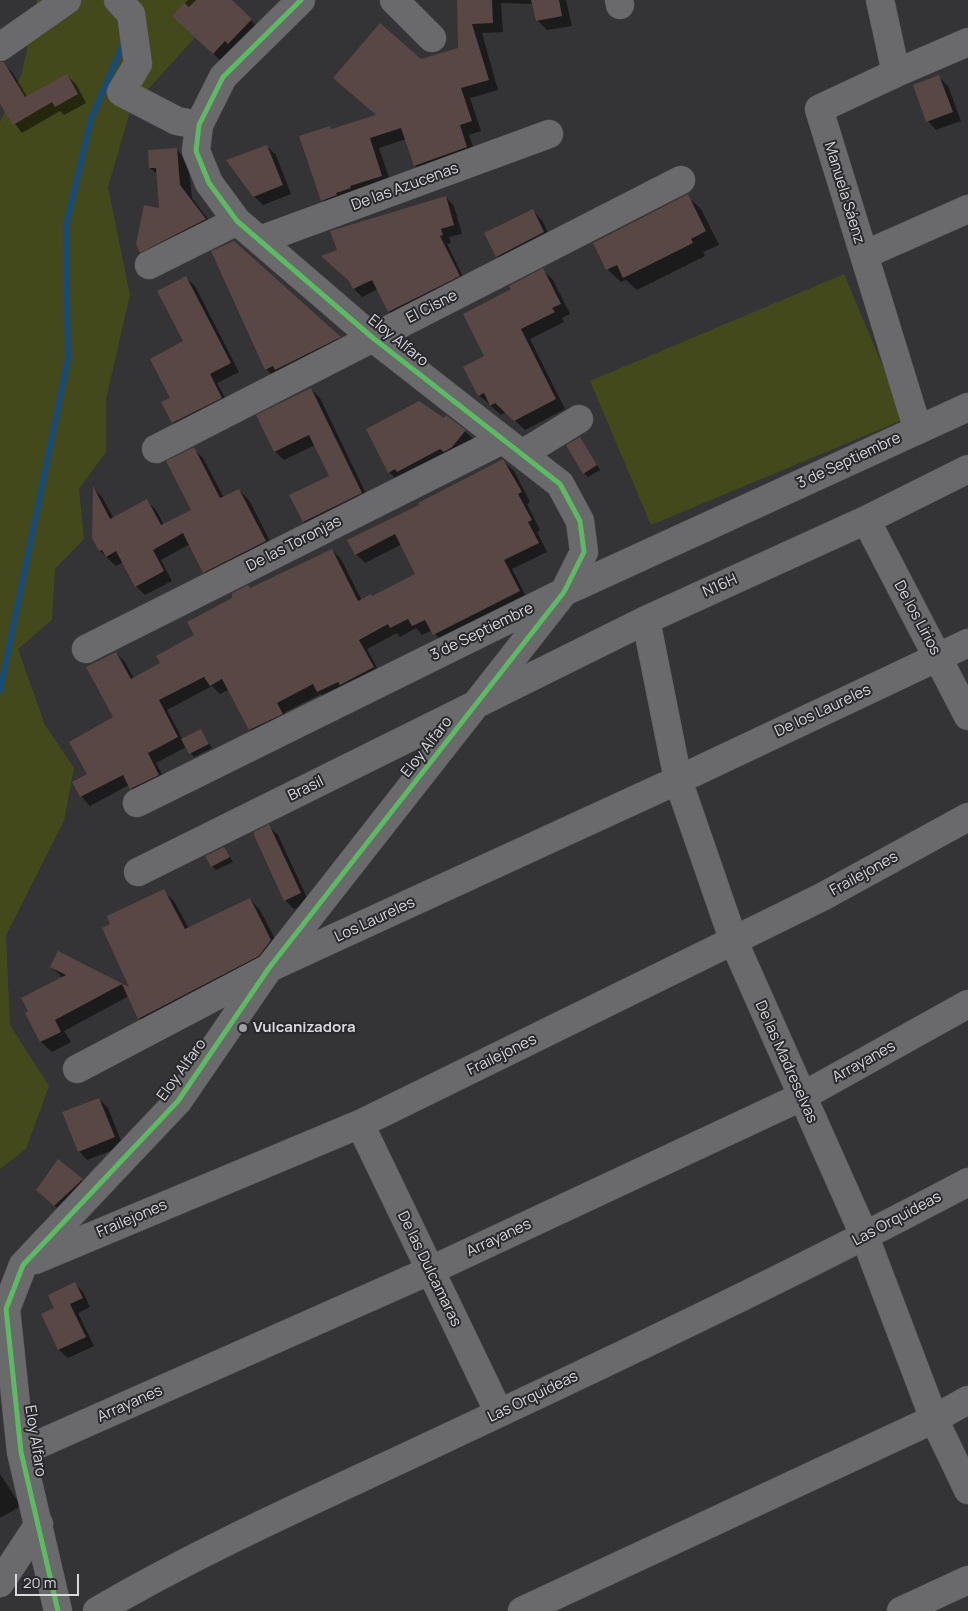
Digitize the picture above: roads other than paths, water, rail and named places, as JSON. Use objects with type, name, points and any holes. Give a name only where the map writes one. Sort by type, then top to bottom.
[{"type":"street","points":[[0,47],[66,0]]},
{"type":"street","points":[[118,0],[131,14],[138,64],[122,92],[176,121],[199,125]]},
{"type":"street","name":"Eloy Alfaro","points":[[58,1611],[21,1452],[3,1313],[24,1265],[178,1100],[270,968],[564,592],[584,552],[580,521],[560,484],[373,338],[237,221],[208,183],[196,151],[199,125],[223,77],[301,0]]},
{"type":"street","points":[[394,0],[432,38]]},
{"type":"street","points":[[880,0],[896,73],[968,42]]},
{"type":"street","name":"Manuela Sáenz","points":[[896,73],[819,109],[918,430]]},
{"type":"street","name":"De las Azucenas","points":[[260,240],[549,134]]},
{"type":"street","name":"El Cisne","points":[[156,449],[681,180]]},
{"type":"street","points":[[864,255],[968,209]]},
{"type":"street","points":[[149,265],[237,221]]},
{"type":"street","name":"3 de Septiembre","points":[[137,803],[564,592],[968,407]]},
{"type":"street","name":"De las Toronjas","points":[[86,649],[512,447],[580,419]]},
{"type":"street","name":"N16H","points":[[474,706],[646,620],[866,520],[968,469]]},
{"type":"street","name":"De los Lirios","points":[[866,520],[968,716]]},
{"type":"street","name":"De las Madreselvas","points":[[646,620],[678,780],[734,942],[801,1097],[865,1237],[934,1418],[968,1490]]},
{"type":"street","name":"De los Laureles","points":[[678,780],[968,643]]},
{"type":"street","name":"Brasil","points":[[138,872],[474,706]]},
{"type":"street","name":"Los Laureles","points":[[77,1069],[270,968],[678,780]]},
{"type":"street","name":"Frailejones","points":[[24,1265],[360,1124],[734,942],[822,897],[968,817]]},
{"type":"street","name":"Arrayanes","points":[[21,1452],[429,1271],[801,1097],[968,1004]]},
{"type":"street","name":"De las Dulcamaras","points":[[360,1124],[429,1271],[500,1414]]},
{"type":"street","name":"Las Orquideas","points":[[97,1611],[144,1584],[222,1544],[500,1414],[865,1237],[968,1182]]},
{"type":"street","points":[[522,1611],[934,1418],[968,1400]]},
{"type":"street","points":[[0,1583],[39,1524]]},
{"type":"street","points":[[901,1611],[968,1580]]},
{"type":"waterway","points":[[0,691],[68,359],[66,226],[91,119],[125,40]]},
{"type":"place","name":"Vulcanizadora","points":[[243,1028]]}]
